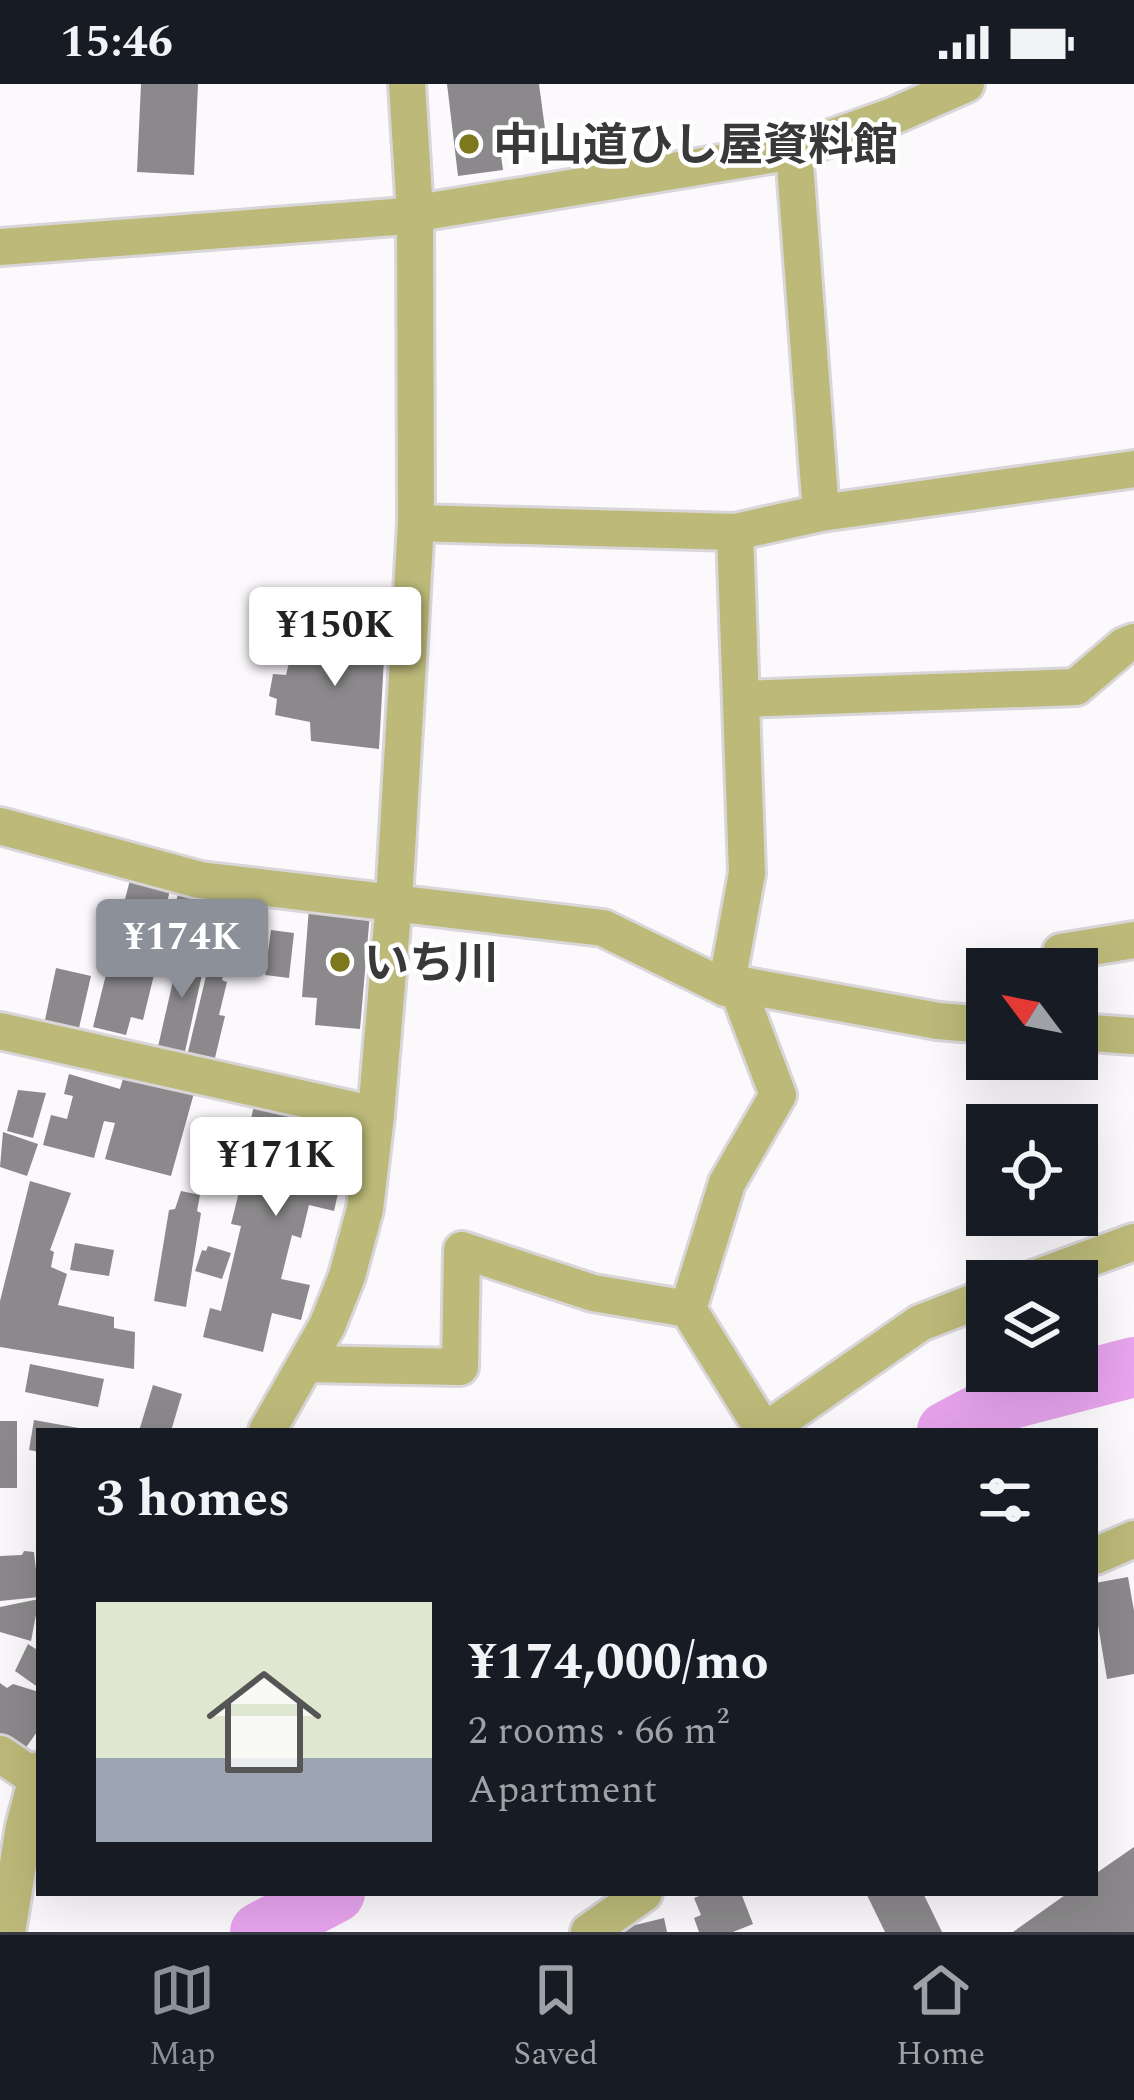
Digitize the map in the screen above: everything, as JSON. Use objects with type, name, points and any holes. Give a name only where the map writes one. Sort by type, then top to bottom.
[{"type":"street","points":[[284,1425],[347,1276],[364,1209],[376,1115],[416,523],[415,213],[407,84]]},
{"type":"street","points":[[0,247],[415,213],[794,151],[892,100],[966,84]]},
{"type":"street","points":[[794,151],[821,513]]},
{"type":"street","points":[[416,523],[735,532],[821,513],[1134,469]]},
{"type":"street","points":[[688,1310],[727,1184],[778,1095],[731,986],[747,873],[735,532]]},
{"type":"street","points":[[744,699],[1076,687],[1134,642]]},
{"type":"street","points":[[0,826],[200,880],[603,928],[731,986],[966,1023]]},
{"type":"street","points":[[1085,948],[1134,940]]},
{"type":"street","points":[[0,1030],[376,1115]]},
{"type":"street","points":[[1098,1033],[1134,1036]]},
{"type":"street","points":[[1085,1260],[1134,1242]]},
{"type":"street","points":[[307,1364],[460,1367],[462,1250],[592,1293],[688,1310],[762,1428]]},
{"type":"street","points":[[768,1428],[920,1323],[966,1305]]},
{"type":"street","points":[[1098,1555],[1134,1539]]},
{"type":"street","points":[[0,1754],[36,1772]]},
{"type":"street","points":[[8,1932],[21,1828],[36,1776]]},
{"type":"street","points":[[589,1932],[640,1896]]},
{"type":"building","points":[[141,84],[198,84],[194,175],[137,172]]},
{"type":"building","points":[[447,84],[539,84],[545,129],[498,134],[503,170],[458,176]]},
{"type":"building","points":[[303,634],[385,640],[379,749],[311,741],[310,722],[275,715],[277,699],[269,696],[273,674],[286,675],[291,655],[300,655]]},
{"type":"building","points":[[130,880],[170,890],[158,940],[117,930]]},
{"type":"building","points":[[179,891],[220,902],[209,944],[167,933]]},
{"type":"building","points":[[225,902],[264,913],[252,957],[213,946]]},
{"type":"building","points":[[309,908],[370,913],[360,1029],[315,1025],[317,998],[302,997]]},
{"type":"building","points":[[271,930],[294,933],[289,978],[265,975]]},
{"type":"building","points":[[116,934],[161,946],[143,1020],[131,1017],[126,1035],[93,1027]]},
{"type":"building","points":[[181,946],[207,952],[184,1056],[157,1051]]},
{"type":"building","points":[[211,955],[227,959],[219,1015],[225,1016],[214,1062],[187,1056]]},
{"type":"building","points":[[56,968],[91,976],[79,1028],[45,1020]]},
{"type":"building","points":[[69,1074],[120,1089],[124,1075],[194,1093],[171,1176],[105,1159],[115,1123],[104,1121],[94,1158],[43,1145],[51,1115],[67,1119],[73,1096],[64,1094]]},
{"type":"building","points":[[18,1090],[46,1093],[33,1138],[7,1131]]},
{"type":"building","points":[[254,1105],[353,1128],[334,1211],[309,1205],[301,1238],[292,1235],[281,1279],[310,1285],[301,1320],[272,1313],[263,1352],[203,1337],[210,1308],[221,1311],[241,1226],[231,1224],[250,1148],[245,1147]]},
{"type":"building","points":[[3,1132],[38,1144],[27,1176],[0,1167]]},
{"type":"building","points":[[30,1181],[71,1193],[50,1250],[54,1252],[51,1267],[67,1274],[58,1305],[114,1317],[114,1328],[135,1332],[134,1369],[0,1347],[0,1301]]},
{"type":"building","points":[[181,1191],[200,1195],[197,1211],[201,1213],[186,1307],[154,1301],[169,1210],[175,1209]]},
{"type":"building","points":[[75,1243],[114,1250],[109,1276],[70,1270]]},
{"type":"building","points":[[208,1246],[231,1253],[222,1279],[195,1271]]},
{"type":"building","points":[[30,1364],[104,1379],[98,1407],[25,1392]]},
{"type":"building","points":[[153,1385],[182,1394],[172,1428],[140,1428]]},
{"type":"building","points":[[34,1420],[78,1428],[36,1428],[36,1451],[29,1450]]},
{"type":"building","points":[[0,1421],[17,1421],[17,1488],[0,1488]]},
{"type":"building","points":[[34,1552],[36,1597],[0,1601],[0,1556]]},
{"type":"building","points":[[1128,1577],[1134,1611],[1134,1674],[1107,1679],[1098,1625],[1098,1582]]},
{"type":"building","points":[[36,1600],[31,1641],[0,1632],[0,1607]]},
{"type":"building","points":[[28,1644],[36,1649],[36,1686],[15,1671]]},
{"type":"building","points":[[0,1683],[36,1691],[36,1733],[20,1756],[0,1742]]},
{"type":"building","points":[[1134,1847],[1134,1932],[1013,1932],[1064,1896],[1098,1896],[1098,1872]]},
{"type":"building","points":[[742,1896],[753,1924],[733,1932],[699,1932],[694,1918],[701,1915],[694,1898]]},
{"type":"building","points":[[867,1896],[924,1896],[942,1932],[885,1932]]},
{"type":"building","points":[[664,1918],[667,1932],[625,1932],[623,1928]]},
{"type":"waterway","points":[[953,1428],[1004,1401],[1134,1367]]},
{"type":"waterway","points":[[260,1932],[329,1896]]},
{"type":"place","name":"中山道ひし屋資料館","points":[[469,144]]},
{"type":"place","name":"いち川","points":[[340,962]]}]
